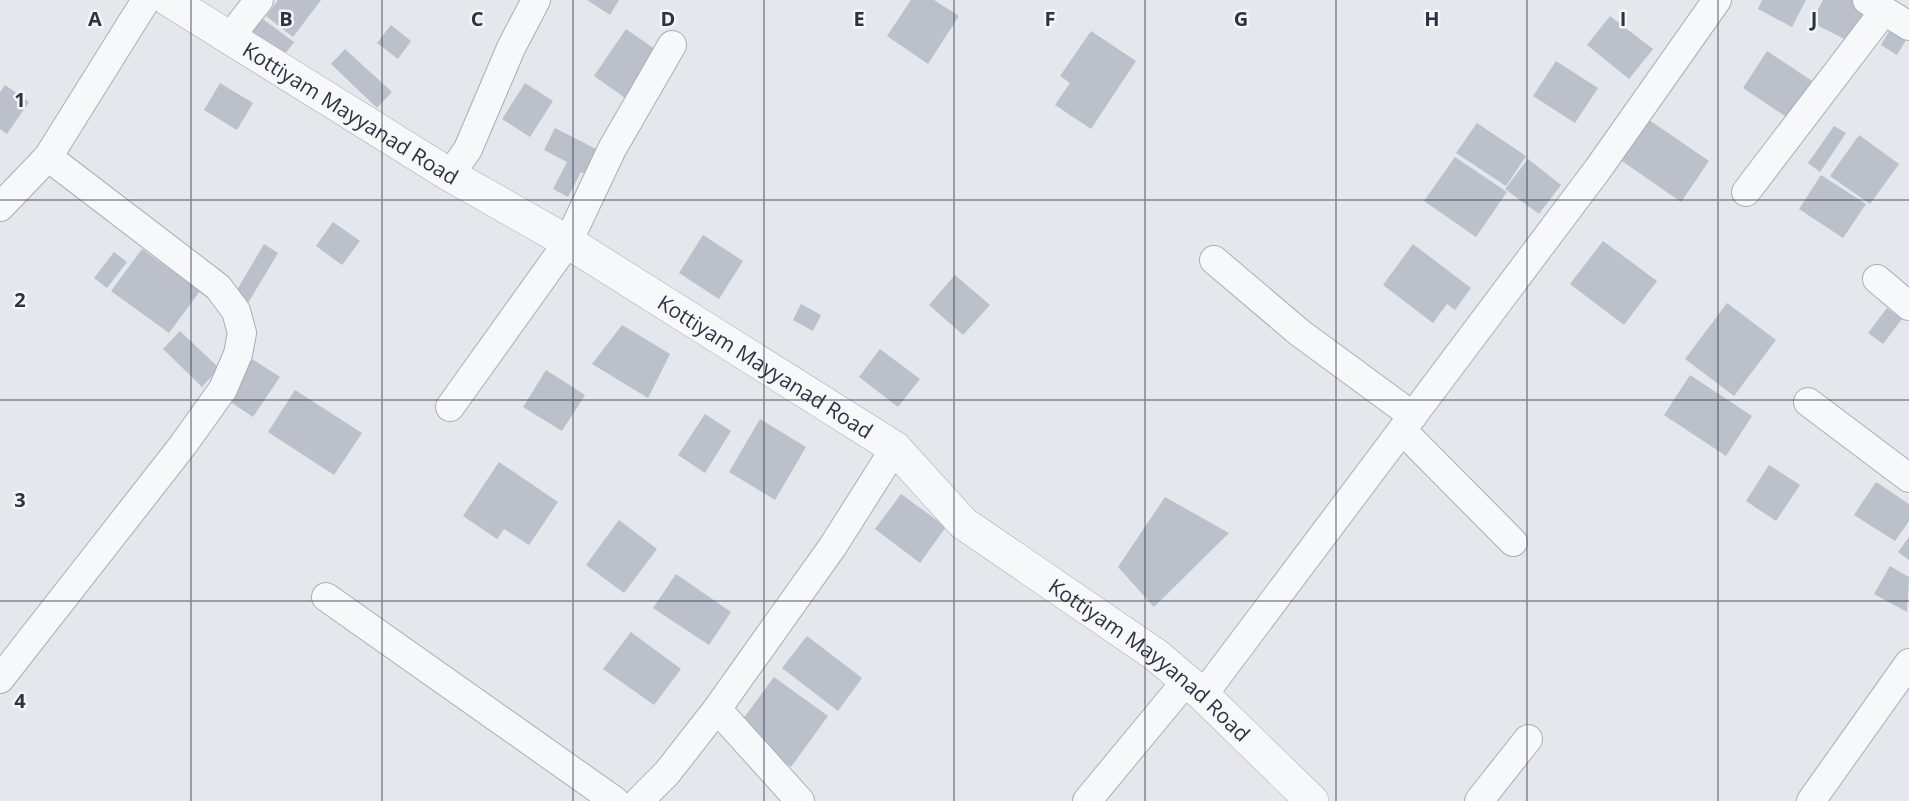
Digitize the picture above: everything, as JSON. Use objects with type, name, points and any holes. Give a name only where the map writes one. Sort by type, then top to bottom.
[{"type":"street","points":[[0,207],[48,157],[146,0]]},
{"type":"street","name":"Kottiyam Mayyanad Road","points":[[169,0],[450,175],[568,242],[895,448],[963,524],[1156,655],[1195,688],[1312,801]]},
{"type":"street","points":[[230,37],[259,0]]},
{"type":"street","points":[[450,175],[468,149],[511,48],[536,0]]},
{"type":"street","points":[[1087,801],[1195,688],[1407,423],[1598,169],[1717,0]]},
{"type":"street","points":[[1746,192],[1876,5],[1909,26]]},
{"type":"street","points":[[450,407],[568,242],[612,149],[672,45]]},
{"type":"street","points":[[0,679],[183,445],[223,389],[238,354],[242,333],[236,311],[218,287],[48,157]]},
{"type":"street","points":[[1214,260],[1407,423],[1513,542]]},
{"type":"street","points":[[1877,279],[1909,306]]},
{"type":"street","points":[[1808,402],[1909,478]]},
{"type":"street","points":[[639,801],[667,773],[717,709],[833,546],[895,448]]},
{"type":"street","points":[[326,597],[615,801]]},
{"type":"street","points":[[1811,801],[1909,663]]},
{"type":"street","points":[[717,709],[800,801]]},
{"type":"street","points":[[1479,801],[1528,739]]},
{"type":"building","points":[[278,0],[321,0],[293,37],[266,16]]},
{"type":"building","points":[[587,0],[619,0],[610,15]]},
{"type":"building","points":[[911,0],[934,0],[959,16],[928,64],[887,36]]},
{"type":"building","points":[[1762,0],[1806,0],[1792,27],[1758,9]]},
{"type":"building","points":[[1823,0],[1865,0],[1870,3],[1850,42],[1811,22]]},
{"type":"building","points":[[1900,13],[1909,35],[1897,55],[1881,45]]},
{"type":"building","points":[[1610,16],[1653,49],[1629,79],[1587,45]]},
{"type":"building","points":[[260,17],[294,42],[282,58],[248,33]]},
{"type":"building","points":[[391,25],[411,41],[398,59],[377,43]]},
{"type":"building","points":[[626,29],[678,65],[645,112],[594,76]]},
{"type":"building","points":[[1091,31],[1136,61],[1091,129],[1055,105],[1070,83],[1060,76]]},
{"type":"building","points":[[345,49],[392,92],[377,108],[331,64]]},
{"type":"building","points":[[1767,51],[1824,89],[1800,126],[1743,88]]},
{"type":"building","points":[[1556,61],[1598,88],[1575,123],[1533,96]]},
{"type":"building","points":[[220,83],[253,103],[237,130],[204,110]]},
{"type":"building","points":[[525,83],[553,101],[530,137],[502,119]]},
{"type":"building","points":[[5,85],[29,102],[7,134],[0,129],[0,92]]},
{"type":"building","points":[[1639,113],[1709,161],[1681,202],[1612,154]]},
{"type":"building","points":[[1477,123],[1526,156],[1506,186],[1456,153]]},
{"type":"building","points":[[1834,126],[1846,133],[1820,172],[1808,163]]},
{"type":"building","points":[[555,128],[600,151],[588,176],[581,172],[568,197],[553,189],[567,162],[544,150]]},
{"type":"building","points":[[1859,135],[1899,164],[1870,204],[1830,176]]},
{"type":"building","points":[[1455,157],[1507,192],[1476,237],[1424,201]]},
{"type":"building","points":[[1528,159],[1561,185],[1539,214],[1505,189]]},
{"type":"building","points":[[1821,175],[1866,204],[1843,238],[1799,209]]},
{"type":"building","points":[[333,222],[360,241],[342,265],[316,246]]},
{"type":"building","points":[[703,235],[743,261],[719,299],[679,273]]},
{"type":"building","points":[[1603,241],[1657,281],[1624,325],[1570,284]]},
{"type":"building","points":[[264,244],[278,253],[248,303],[234,295]]},
{"type":"building","points":[[1413,244],[1471,288],[1455,310],[1447,304],[1433,323],[1383,285]]},
{"type":"building","points":[[142,249],[200,291],[169,333],[111,291]]},
{"type":"building","points":[[114,252],[127,262],[107,288],[94,278]]},
{"type":"building","points":[[955,275],[990,305],[963,335],[929,305]]},
{"type":"building","points":[[1727,303],[1776,340],[1734,396],[1685,359]]},
{"type":"building","points":[[801,304],[821,315],[813,331],[793,320]]},
{"type":"building","points":[[1887,308],[1902,319],[1883,344],[1868,333]]},
{"type":"building","points":[[622,325],[670,354],[648,398],[592,364]]},
{"type":"building","points":[[180,331],[219,368],[202,387],[163,349]]},
{"type":"building","points":[[880,349],[920,379],[898,407],[859,377]]},
{"type":"building","points":[[252,359],[280,377],[253,417],[226,399]]},
{"type":"building","points":[[546,370],[585,395],[562,431],[523,407]]},
{"type":"building","points":[[1690,375],[1752,416],[1726,456],[1664,415]]},
{"type":"building","points":[[295,390],[362,433],[334,475],[268,432]]},
{"type":"building","points":[[705,414],[731,431],[705,473],[678,455]]},
{"type":"building","points":[[760,419],[806,447],[775,500],[729,472]]},
{"type":"building","points":[[499,462],[558,502],[529,545],[504,529],[497,539],[463,516]]},
{"type":"building","points":[[1769,465],[1800,485],[1776,521],[1746,501]]},
{"type":"building","points":[[1876,482],[1909,504],[1909,521],[1895,541],[1854,515]]},
{"type":"building","points":[[901,494],[946,527],[920,563],[875,529]]},
{"type":"building","points":[[1165,497],[1229,533],[1154,607],[1118,567]]},
{"type":"building","points":[[619,520],[657,549],[624,593],[586,565]]},
{"type":"building","points":[[1909,537],[1909,560],[1898,552]]},
{"type":"building","points":[[1890,566],[1909,577],[1907,612],[1874,594]]},
{"type":"building","points":[[676,574],[731,612],[709,645],[653,608]]},
{"type":"building","points":[[631,632],[681,669],[654,705],[603,669]]},
{"type":"building","points":[[807,636],[862,678],[838,711],[782,668]]},
{"type":"building","points":[[774,677],[828,716],[791,767],[737,727]]}]
